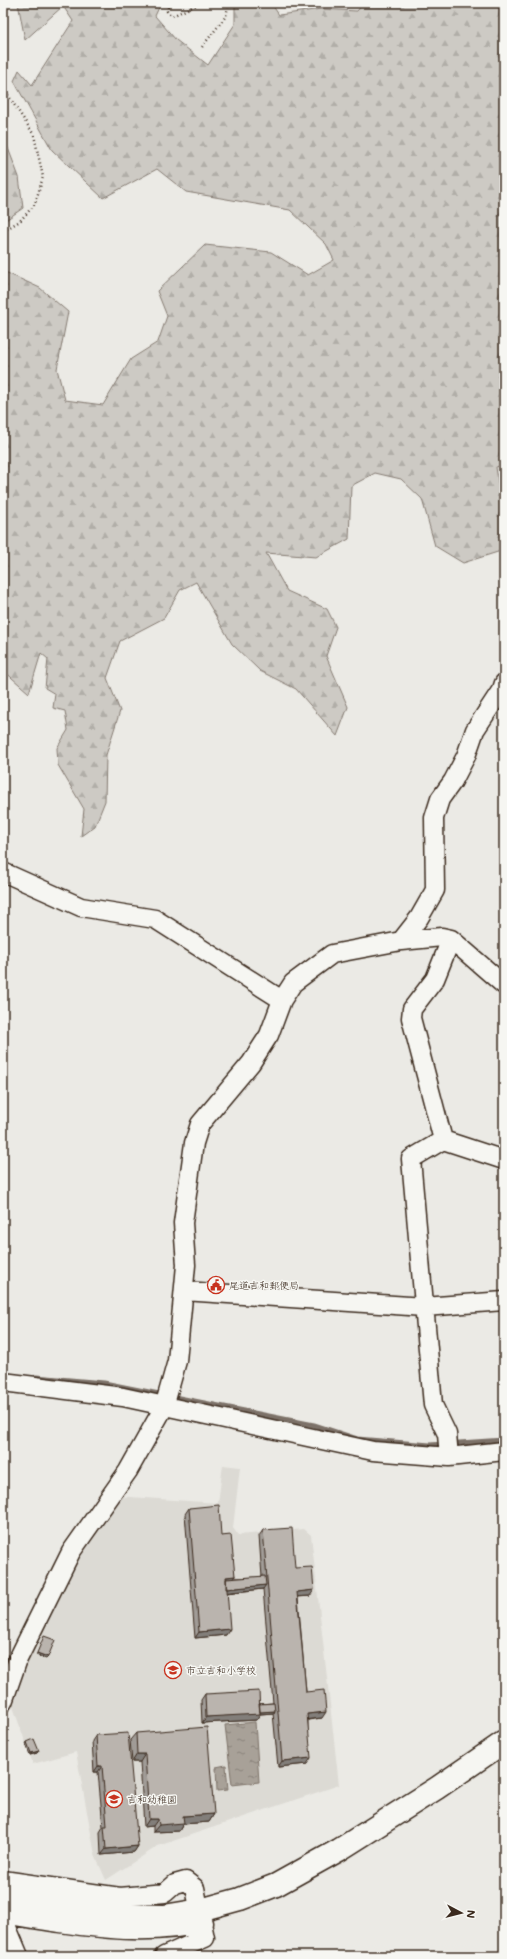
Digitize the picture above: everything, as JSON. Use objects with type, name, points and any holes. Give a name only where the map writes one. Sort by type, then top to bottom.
[{"type":"street","points":[[401,941],[419,918],[434,890],[434,818],[440,799],[453,781],[466,756],[475,730],[502,689],[504,683]]},
{"type":"street","points":[[3,872],[81,907],[155,919],[282,1000]]},
{"type":"street","points":[[3,1702],[18,1659],[71,1552],[128,1471],[164,1407],[177,1361],[186,1265],[183,1223],[194,1143],[200,1124],[250,1063],[269,1036],[282,1000],[293,983],[332,954],[401,941],[442,937],[451,939],[504,985]]},
{"type":"street","points":[[443,1140],[411,1018],[412,1009],[435,978],[451,939]]},
{"type":"street","points":[[448,1457],[447,1434],[433,1405],[411,1159],[443,1140],[504,1160]]},
{"type":"street","points":[[184,1291],[424,1308],[504,1301]]},
{"type":"street","points":[[3,1382],[123,1397],[373,1451],[448,1457],[504,1451]]},
{"type":"street","points":[[3,1913],[110,1930],[186,1928],[202,1917],[240,1899],[276,1885],[372,1829],[437,1788],[502,1739]]},
{"type":"street","points":[[3,1880],[120,1897],[165,1893],[176,1884],[186,1881],[195,1888],[205,1938],[164,1956]]},
{"type":"street","points":[[3,1898],[121,1916],[202,1917]]},
{"type":"street","points":[[3,1918],[19,1956]]},
{"type":"path","points":[[169,3],[167,11],[172,16],[201,3]]},
{"type":"path","points":[[202,47],[226,16],[229,3]]},
{"type":"path","points":[[3,43],[8,95],[34,135],[43,177],[36,204],[20,221],[3,231]]},
{"type":"shaded area","name":"市立吉和小学校","points":[[223,1465],[240,1467],[233,1528],[238,1535],[304,1529],[311,1535],[339,1785],[158,1846],[106,1880],[95,1855],[76,1752],[33,1764],[10,1698],[75,1555],[115,1496],[218,1503]]},
{"type":"green space","points":[[18,3],[161,3],[155,16],[176,40],[208,65],[235,24],[235,3],[271,3],[279,15],[321,9],[357,11],[364,3],[504,3],[504,465],[496,467],[499,488],[504,487],[504,550],[463,563],[435,546],[422,499],[401,479],[375,473],[351,486],[349,539],[316,557],[266,553],[287,591],[327,609],[336,627],[326,656],[348,707],[337,736],[296,689],[260,671],[232,644],[196,582],[180,590],[164,618],[120,641],[107,678],[120,711],[106,755],[105,801],[95,826],[81,836],[84,809],[58,765],[57,748],[68,730],[65,711],[53,708],[55,694],[45,688],[48,659],[41,653],[29,693],[3,670],[3,271],[40,288],[68,312],[57,369],[65,400],[103,405],[131,359],[158,342],[167,316],[157,291],[205,245],[271,252],[308,275],[334,260],[326,244],[290,210],[186,192],[157,169],[103,198],[52,150],[14,81],[19,70],[32,85],[73,21],[63,6],[25,40]]},
{"type":"green space","points":[[3,135],[19,177],[23,208],[3,222]]},
{"type":"water","points":[[255,1722],[259,1782],[232,1785],[225,1725]]},
{"type":"water","points":[[226,1765],[228,1790],[217,1791],[216,1767]]},
{"type":"building","points":[[219,1505],[221,1536],[231,1535],[235,1576],[226,1577],[230,1629],[199,1632],[189,1508]]},
{"type":"building","points":[[292,1528],[295,1568],[312,1567],[314,1590],[297,1592],[306,1692],[324,1690],[326,1712],[307,1714],[311,1758],[282,1761],[263,1530]]},
{"type":"building","points":[[265,1576],[266,1585],[226,1589],[226,1579]]},
{"type":"building","points":[[44,1636],[55,1640],[48,1657],[37,1653]]},
{"type":"building","points":[[259,1691],[260,1714],[206,1717],[205,1694]]},
{"type":"building","points":[[274,1703],[275,1711],[260,1712],[259,1704]]},
{"type":"building","points":[[207,1727],[214,1814],[183,1816],[184,1823],[159,1825],[158,1819],[149,1819],[145,1754],[137,1754],[136,1733]]},
{"type":"building","points":[[128,1733],[138,1846],[106,1849],[104,1826],[107,1826],[102,1766],[98,1766],[96,1735]]},
{"type":"building","points":[[34,1739],[39,1751],[31,1753],[27,1742]]},
{"type":"waterway","points":[[36,1377],[104,1383],[314,1425],[357,1439],[430,1445],[504,1440]]},
{"type":"place","name":"尾道吉和郵便局","points":[[216,1285]]},
{"type":"place","name":"市立吉和小学校","points":[[173,1670]]},
{"type":"place","name":"吉和幼稚園","points":[[114,1799]]}]
